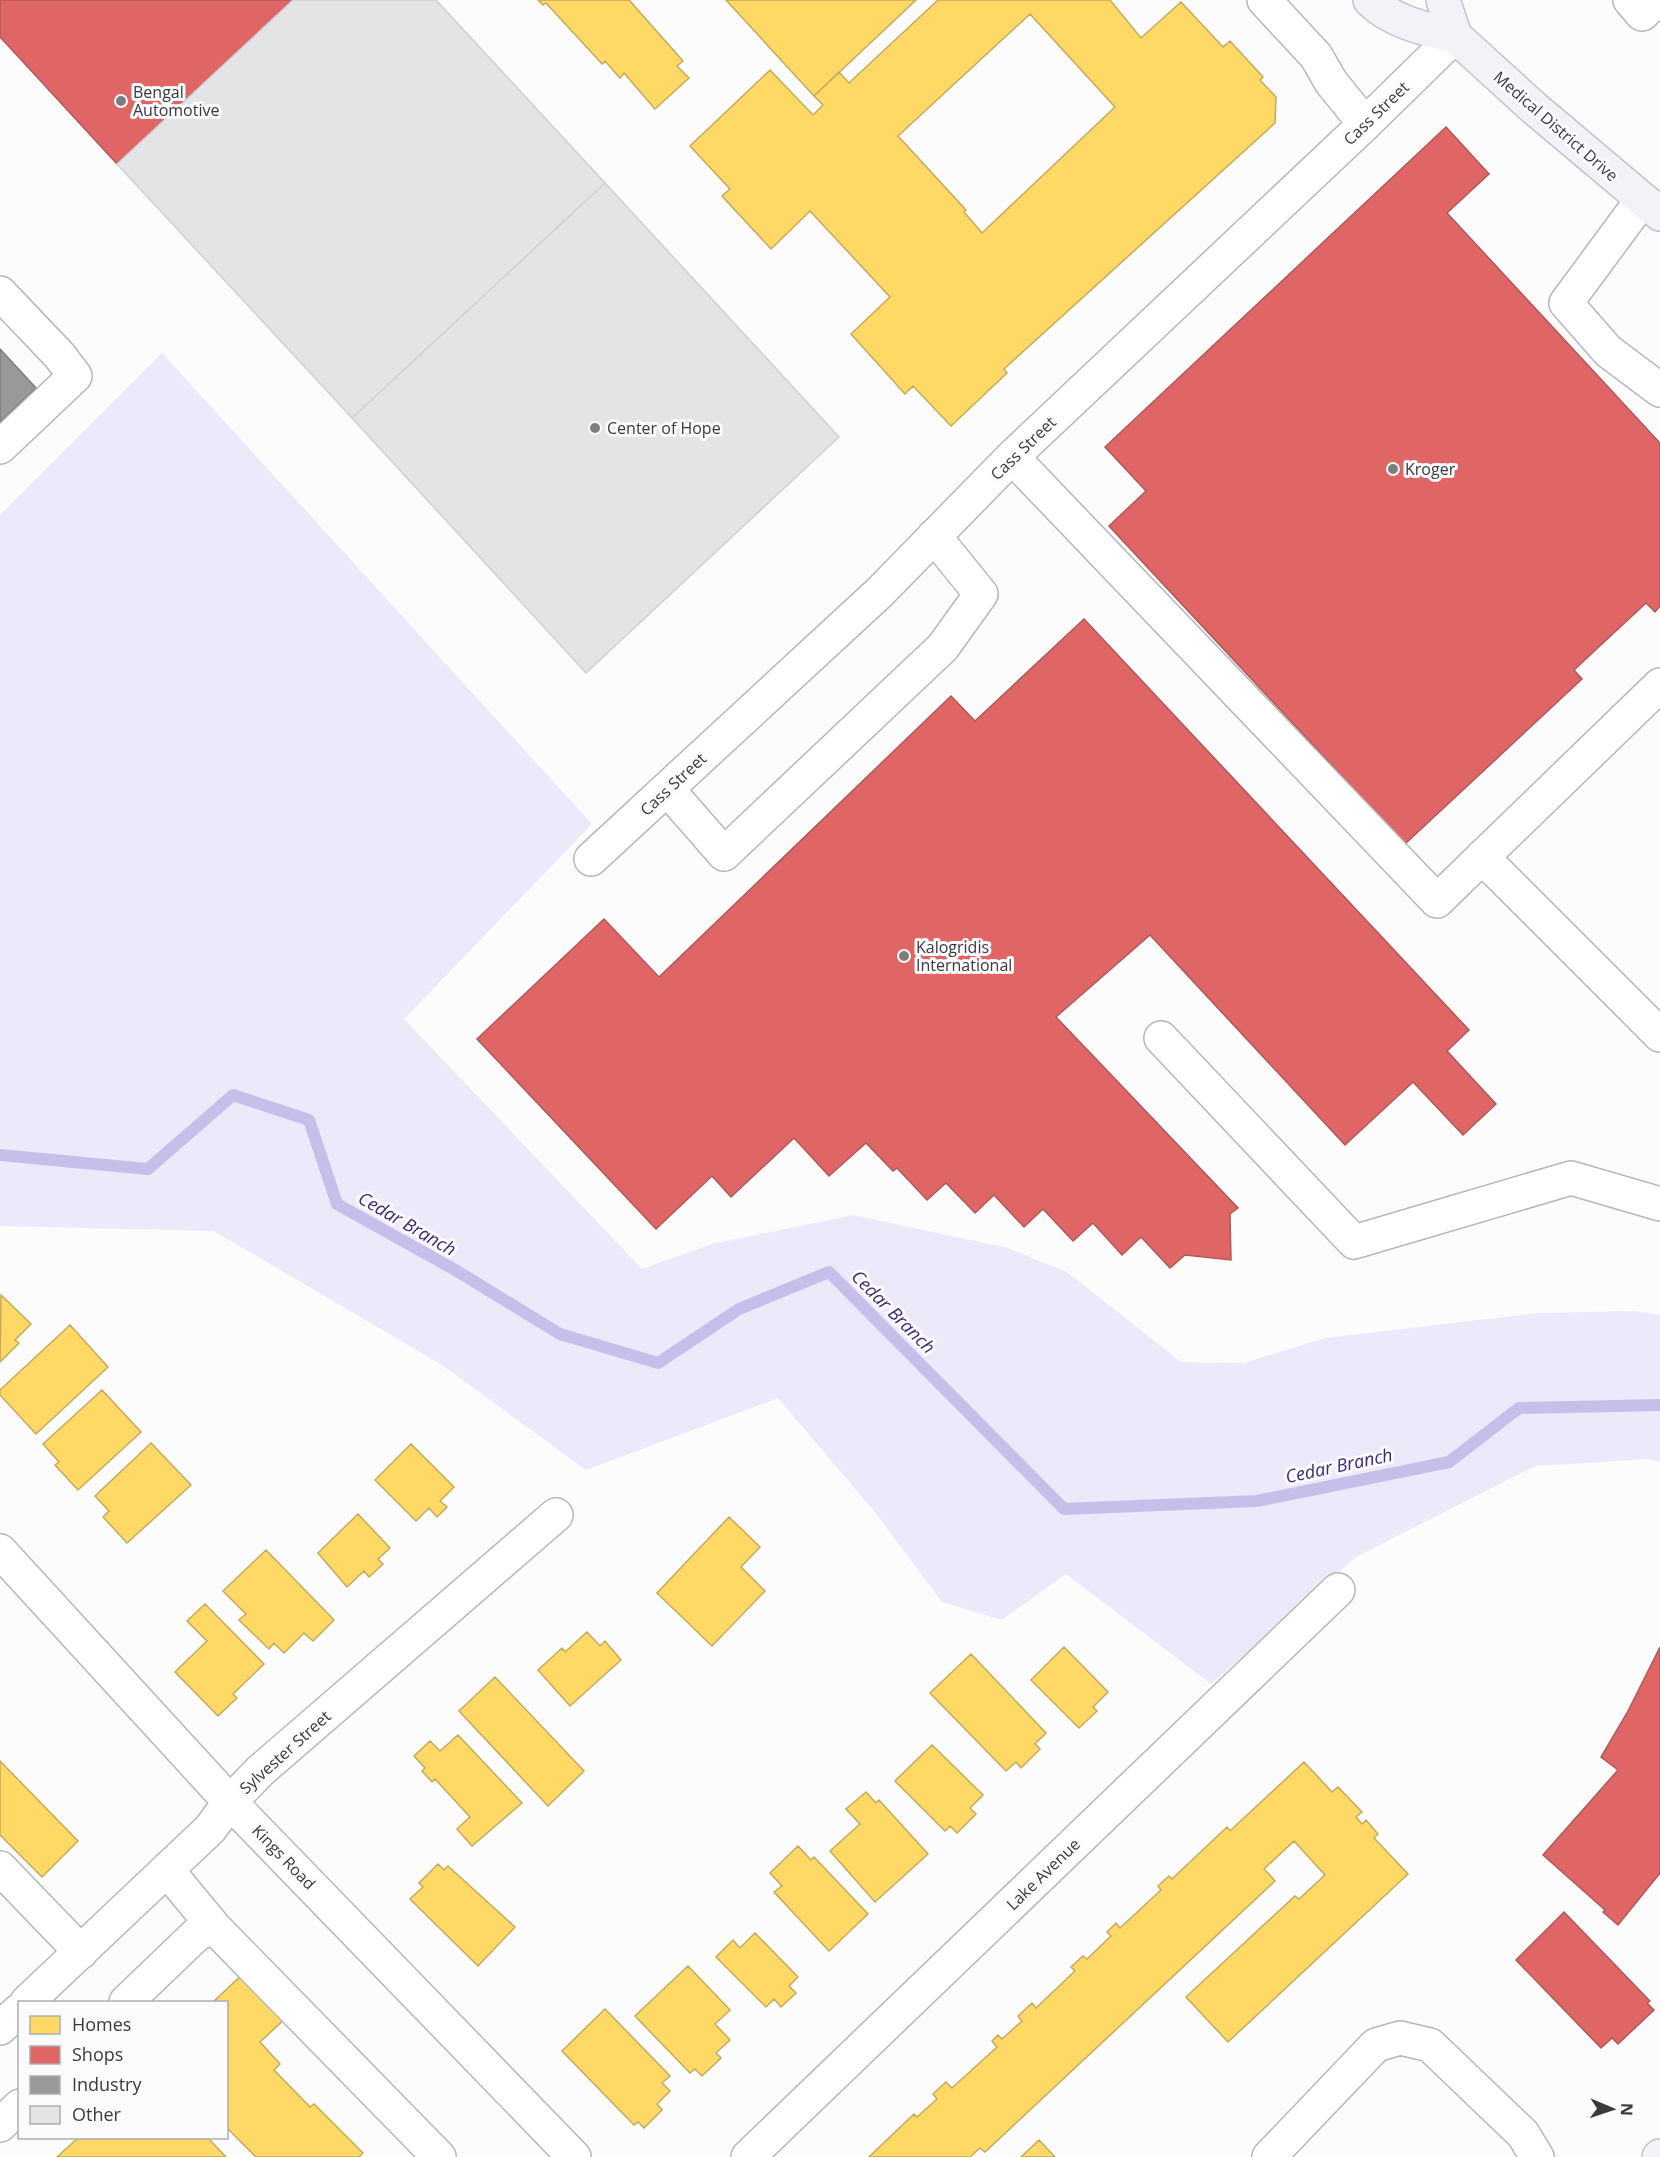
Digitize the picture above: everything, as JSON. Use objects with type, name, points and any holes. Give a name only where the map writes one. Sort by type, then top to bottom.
[{"type":"main road","name":"Medical District Drive","points":[[1370,0],[1378,8],[1416,27],[1455,36]]},
{"type":"main road","name":"Medical District Drive","points":[[1443,0],[1455,36],[1533,107],[1651,207]]},
{"type":"street","points":[[1264,0],[1316,56],[1331,82],[1365,124]]},
{"type":"street","points":[[1630,0],[1642,14],[1657,0]]},
{"type":"street","name":"Cass Street","points":[[591,859],[880,592],[1012,457],[1455,36]]},
{"type":"street","points":[[1651,207],[1566,303],[1608,351],[1660,390]]},
{"type":"street","points":[[0,293],[60,355],[75,376],[0,447]]},
{"type":"street","points":[[1012,457],[1437,901],[1660,685]]},
{"type":"street","points":[[668,790],[724,854],[943,647],[981,594],[934,537]]},
{"type":"street","points":[[1482,857],[1660,1035]]},
{"type":"street","points":[[1161,1038],[1354,1242],[1570,1178],[1660,1204]]},
{"type":"street","name":"Sylvester Street","points":[[28,2001],[210,1829],[230,1802],[260,1771],[556,1515]]},
{"type":"street","name":"Kings Road","points":[[0,1551],[230,1802],[574,2157]]},
{"type":"street","name":"Lake Avenue","points":[[748,2157],[1338,1590]]},
{"type":"street","points":[[0,1868],[81,1952]]},
{"type":"street","points":[[167,1870],[215,1928],[439,2157]]},
{"type":"street","points":[[127,2001],[198,1933],[215,1928]]},
{"type":"street","points":[[0,2028],[18,2012]]},
{"type":"street","points":[[1269,2157],[1376,2045],[1400,2038],[1430,2045],[1523,2134],[1532,2155]]},
{"type":"street","points":[[0,2125],[18,2108]]},
{"type":"shaded area","points":[[162,353],[592,824],[404,1019],[642,1269],[712,1244],[853,1215],[1008,1248],[1067,1272],[1181,1362],[1244,1363],[1325,1338],[1538,1313],[1633,1311],[1660,1315],[1660,1462],[1650,1459],[1535,1466],[1356,1557],[1211,1684],[1066,1574],[1002,1620],[942,1602],[874,1511],[778,1398],[586,1470],[442,1365],[214,1231],[0,1226],[0,515]]},
{"type":"building: Homes","points":[[538,0],[629,0],[683,61],[677,66],[689,78],[655,109],[624,73],[620,78],[605,61],[602,64],[546,3],[543,5]]},
{"type":"building: Homes","points":[[726,0],[916,0],[814,96]]},
{"type":"building: Homes","points":[[938,0],[1110,0],[1141,38],[1181,2],[1223,47],[1230,41],[1263,77],[1260,80],[1276,97],[1275,123],[1004,369],[1007,373],[951,426],[913,386],[905,394],[851,334],[890,297],[810,211],[771,249],[722,196],[730,189],[690,146],[770,70],[813,115],[823,105],[814,96],[839,72],[849,83]],"holes":[[[1030,14],[1115,107],[982,233],[964,212],[966,210],[898,136]]]},
{"type":"building: Homes","points":[[1,1295],[31,1324],[15,1340],[19,1343],[0,1362]]},
{"type":"building: Homes","points":[[70,1325],[108,1367],[36,1434],[0,1395],[0,1390]]},
{"type":"building: Homes","points":[[102,1390],[141,1432],[78,1490],[55,1465],[59,1462],[43,1444]]},
{"type":"building: Homes","points":[[151,1443],[191,1485],[127,1543],[103,1517],[109,1511],[95,1496]]},
{"type":"building: Homes","points":[[411,1444],[454,1487],[440,1501],[447,1507],[437,1517],[429,1508],[416,1521],[375,1480]]},
{"type":"building: Homes","points":[[358,1514],[390,1548],[378,1559],[383,1564],[369,1577],[364,1571],[347,1587],[318,1553]]},
{"type":"building: Homes","points":[[729,1517],[760,1547],[741,1567],[765,1591],[712,1646],[657,1593]]},
{"type":"building: Homes","points":[[266,1550],[334,1620],[313,1641],[304,1633],[284,1653],[274,1643],[269,1649],[239,1620],[246,1614],[223,1591]]},
{"type":"building: Homes","points":[[205,1604],[264,1664],[233,1694],[237,1698],[218,1716],[175,1672],[207,1641],[187,1621]]},
{"type":"building: Homes","points":[[587,1632],[600,1646],[605,1641],[621,1660],[570,1706],[538,1670],[562,1648],[565,1652]]},
{"type":"building: Homes","points":[[1064,1647],[1108,1692],[1093,1707],[1097,1711],[1079,1728],[1031,1680]]},
{"type":"building: Homes","points":[[971,1654],[1046,1733],[1035,1744],[1040,1749],[1021,1768],[1016,1762],[1006,1771],[930,1693]]},
{"type":"building: Homes","points":[[495,1677],[584,1771],[548,1806],[459,1711]]},
{"type":"building: Homes","points":[[458,1735],[522,1803],[472,1846],[457,1829],[470,1817],[435,1779],[432,1782],[422,1771],[425,1768],[414,1756],[430,1741],[440,1751]]},
{"type":"building: Homes","points":[[932,1745],[983,1795],[970,1808],[976,1814],[957,1833],[950,1826],[945,1831],[895,1781]]},
{"type":"building: Homes","points":[[0,1761],[78,1841],[42,1877],[0,1835]]},
{"type":"building: Homes","points":[[1304,1762],[1332,1792],[1338,1787],[1362,1812],[1356,1817],[1362,1824],[1366,1820],[1378,1834],[1374,1838],[1408,1874],[1228,2042],[1186,1997],[1295,1896],[1299,1899],[1325,1875],[1294,1841],[1264,1869],[1275,1881],[985,2152],[980,2148],[970,2157],[869,2157],[914,2114],[917,2117],[937,2099],[933,2094],[946,2082],[952,2088],[997,2047],[992,2041],[998,2035],[1002,2039],[1022,2021],[1018,2016],[1032,2003],[1036,2008],[1075,1971],[1071,1967],[1083,1956],[1087,1959],[1111,1936],[1107,1932],[1116,1923],[1120,1928],[1161,1890],[1158,1886],[1169,1876],[1172,1879],[1227,1827],[1230,1831]]},
{"type":"building: Homes","points":[[866,1792],[876,1803],[879,1800],[928,1854],[875,1902],[830,1851],[860,1824],[846,1809]]},
{"type":"building: Homes","points":[[798,1846],[811,1860],[814,1857],[868,1914],[829,1951],[774,1892],[782,1886],[770,1873]]},
{"type":"building: Homes","points":[[438,1864],[444,1870],[448,1866],[515,1927],[478,1966],[410,1899],[423,1887],[419,1883]]},
{"type":"building: Homes","points":[[755,1933],[798,1977],[789,1986],[796,1993],[781,2007],[774,1999],[766,2007],[716,1957],[733,1940],[740,1948]]},
{"type":"building: Homes","points":[[688,1966],[730,2010],[715,2024],[730,2040],[716,2053],[721,2058],[702,2076],[695,2069],[690,2073],[635,2016]]},
{"type":"building: Homes","points":[[245,1972],[288,2016],[260,2042],[280,2064],[274,2070],[310,2107],[314,2104],[363,2153],[359,2157],[256,2157],[228,2129],[228,2001],[214,2001]]},
{"type":"building: Homes","points":[[605,2009],[670,2076],[662,2083],[670,2091],[657,2104],[662,2110],[644,2128],[638,2122],[634,2125],[562,2051]]},
{"type":"building: Homes","points":[[77,2139],[209,2139],[226,2157],[57,2157]]},
{"type":"building: Homes","points":[[1039,2140],[1055,2157],[1021,2157]]},
{"type":"building: Shops","name":"Bengal Automotive","points":[[0,0],[293,0],[117,164],[0,37]]},
{"type":"building: Shops","name":"Kroger","points":[[1446,127],[1489,174],[1447,213],[1660,443],[1660,606],[1655,612],[1646,603],[1574,670],[1582,679],[1405,844],[1109,526],[1146,491],[1105,447]]},
{"type":"building: Shops","name":"Kalogridis International","points":[[1084,619],[1469,1030],[1447,1051],[1496,1104],[1463,1135],[1413,1082],[1345,1145],[1150,935],[1056,1017],[1238,1208],[1230,1214],[1231,1260],[1185,1255],[1170,1268],[1141,1237],[1122,1255],[1093,1223],[1073,1241],[1043,1209],[1024,1227],[994,1195],[975,1213],[946,1183],[927,1200],[897,1168],[893,1171],[866,1143],[829,1176],[794,1138],[731,1197],[712,1176],[656,1229],[477,1039],[604,919],[659,977],[951,696],[975,721]]},
{"type":"building: Shops","points":[[1660,1647],[1660,1873],[1618,1925],[1603,1912],[1605,1910],[1543,1855],[1618,1770],[1601,1757],[1627,1713]]},
{"type":"building: Shops","points":[[1564,1912],[1650,2001],[1647,2003],[1654,2010],[1618,2044],[1612,2038],[1601,2048],[1516,1960]]},
{"type":"building: Industry","points":[[0,349],[36,388],[0,422]]},
{"type":"building: Other","points":[[293,0],[436,0],[605,183],[352,418],[117,164]]},
{"type":"building: Other","name":"Center of Hope","points":[[605,183],[839,437],[586,673],[352,418]]},
{"type":"waterway","name":"Cedar Branch","points":[[0,1155],[148,1169],[233,1095],[309,1120],[337,1204],[457,1271],[560,1334],[658,1363],[739,1309],[829,1272],[1064,1509],[1257,1501],[1449,1462],[1519,1408],[1660,1405]]},
{"type":"place","name":"Bengal Automotive","points":[[121,101]]},
{"type":"place","name":"Center of Hope","points":[[595,428]]},
{"type":"place","name":"Kroger","points":[[1393,469]]},
{"type":"place","name":"Kalogridis International","points":[[904,956]]}]
